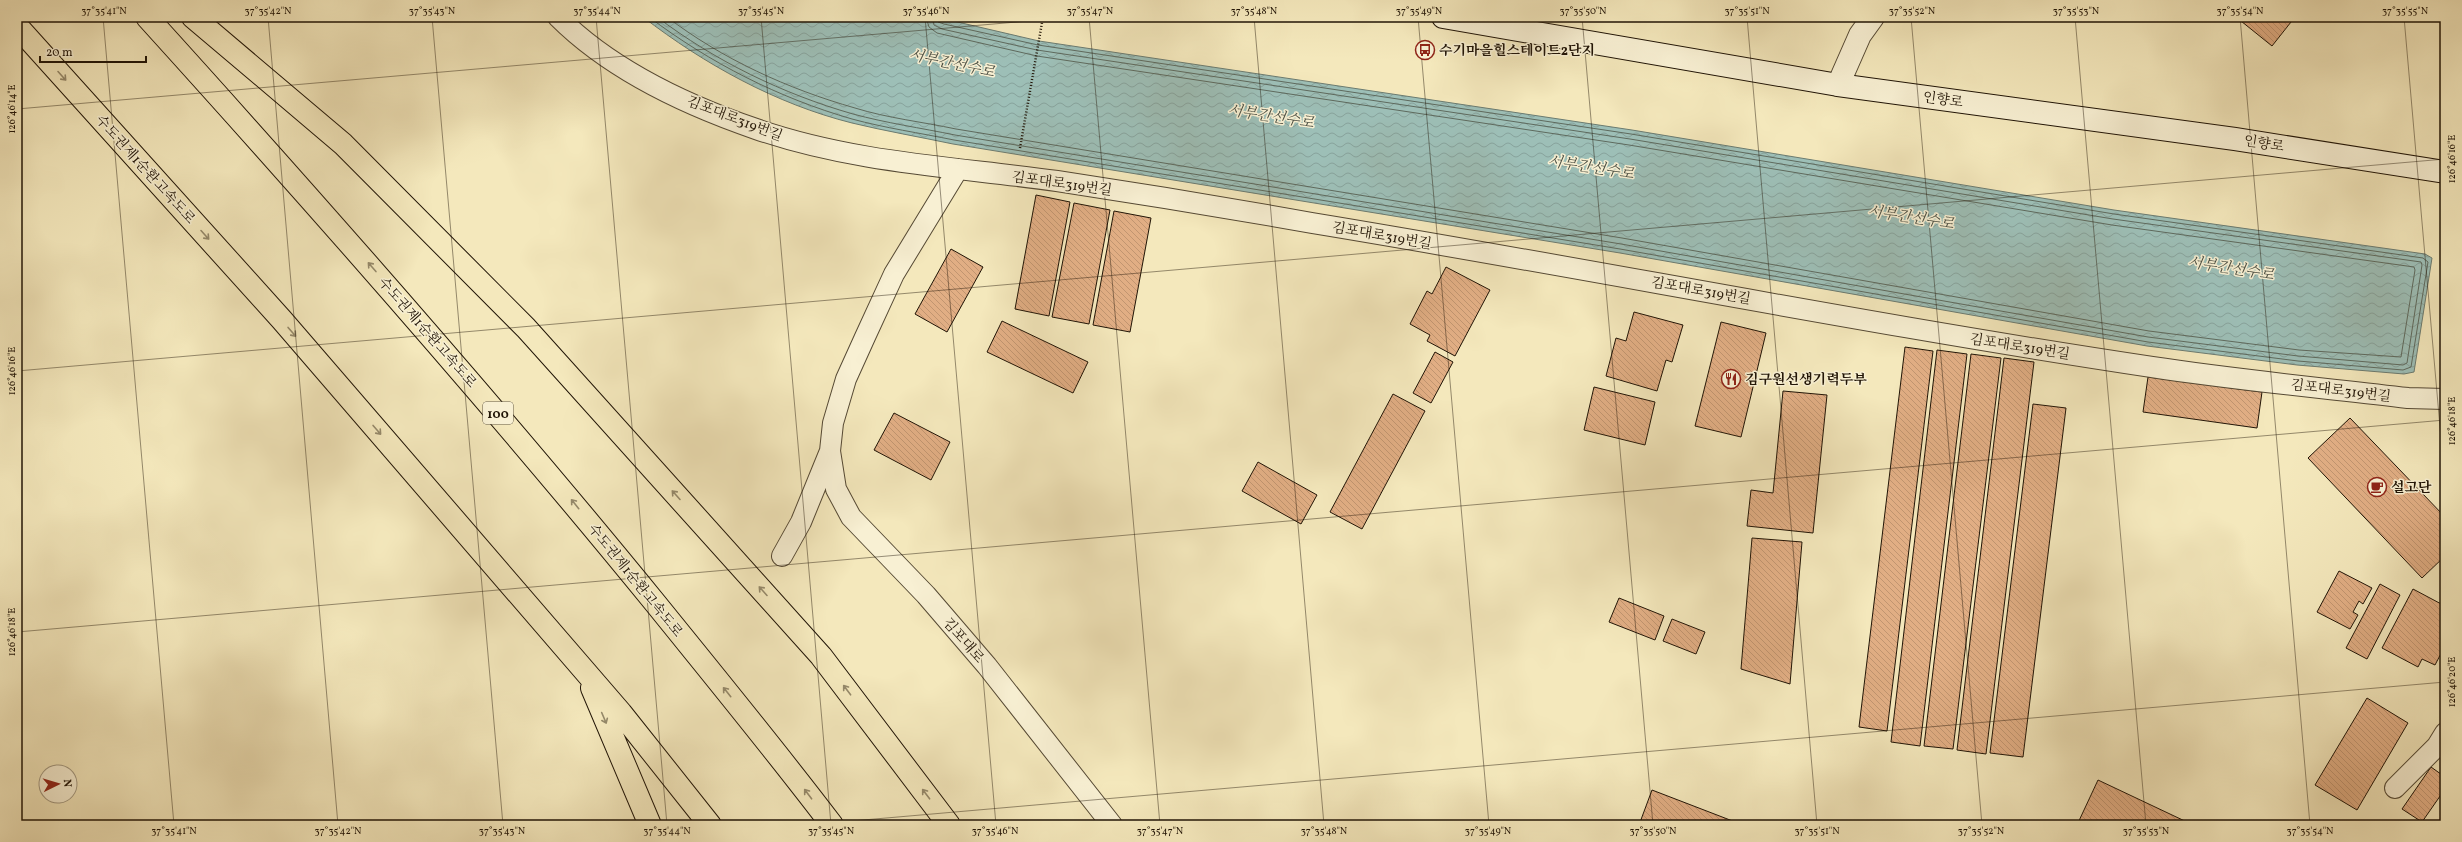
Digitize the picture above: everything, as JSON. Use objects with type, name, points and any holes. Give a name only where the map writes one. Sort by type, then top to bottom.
[{"type":"highway","name":"수도권제1순환고속도로","points":[[146,17],[275,158],[491,405],[780,756],[832,825]]},
{"type":"highway","points":[[193,17],[343,144],[526,328],[821,656],[949,825]]},
{"type":"highway","name":"수도권제1순환고속도로","points":[[17,26],[282,320],[622,713],[710,825]]},
{"type":"highway","points":[[583,669],[650,825]]},
{"type":"street","name":"인향로","points":[[1442,17],[1838,84],[2236,139],[2445,172]]},
{"type":"street","points":[[1838,84],[1860,36],[1873,17]]},
{"type":"lane","name":"김포대로319번길","points":[[558,17],[595,49],[647,81],[706,110],[756,129],[829,150],[866,158],[1058,182],[1315,223],[2154,368],[2408,398],[2445,399]]},
{"type":"lane","points":[[782,556],[801,522],[830,451],[833,423],[842,394],[865,337],[894,274],[958,169]]},
{"type":"lane","name":"김포대로","points":[[830,451],[836,489],[851,517],[926,595],[986,666],[1112,825]]},
{"type":"lane","points":[[2395,788],[2436,746],[2445,733]]},
{"type":"path","points":[[1019,154],[1042,17]]},
{"type":"water","name":"서부간선수로","points":[[643,17],[936,17],[1039,41],[1632,130],[2114,210],[2425,254],[2432,258],[2414,372],[2404,374],[2297,365],[2147,346],[1620,253],[953,144],[852,123],[824,115],[769,94],[691,51]]},
{"type":"building","points":[[2236,17],[2295,17],[2272,46]]},
{"type":"building","points":[[1036,195],[1070,202],[1049,316],[1015,309]]},
{"type":"building","points":[[1074,203],[1110,210],[1089,324],[1052,317]]},
{"type":"building","points":[[1114,211],[1151,218],[1130,332],[1093,325]]},
{"type":"building","points":[[951,249],[983,267],[947,332],[915,314]]},
{"type":"building","points":[[1446,267],[1490,290],[1455,356],[1427,341],[1430,335],[1410,324],[1427,291],[1432,294]]},
{"type":"building","points":[[1634,312],[1683,325],[1672,362],[1666,360],[1657,391],[1606,376],[1616,338],[1626,341]]},
{"type":"building","points":[[1002,321],[1088,362],[1073,393],[987,352]]},
{"type":"building","name":"김구원선생기력두부","points":[[1721,322],[1766,333],[1741,437],[1695,426]]},
{"type":"building","points":[[1905,347],[1933,351],[1887,731],[1859,727]]},
{"type":"building","points":[[1937,350],[1967,354],[1920,746],[1891,742]]},
{"type":"building","points":[[1435,352],[1453,362],[1431,403],[1413,393]]},
{"type":"building","points":[[1971,354],[2001,358],[1953,749],[1924,746]]},
{"type":"building","points":[[2004,358],[2034,362],[1986,754],[1957,750]]},
{"type":"building","points":[[2148,377],[2262,392],[2257,428],[2143,412]]},
{"type":"building","points":[[1594,387],[1655,402],[1645,445],[1584,430]]},
{"type":"building","points":[[1783,391],[1827,395],[1813,533],[1747,526],[1751,490],[1773,493]]},
{"type":"building","points":[[1393,394],[1425,411],[1362,529],[1330,512]]},
{"type":"building","points":[[2033,404],[2066,408],[2023,757],[1990,753]]},
{"type":"building","points":[[894,413],[950,442],[931,480],[874,450]]},
{"type":"building","name":"설고단","points":[[2350,418],[2445,517],[2445,556],[2422,578],[2308,458]]},
{"type":"building","points":[[1258,462],[1317,495],[1301,524],[1242,491]]},
{"type":"building","points":[[1752,538],[1802,542],[1790,684],[1741,669]]},
{"type":"building","points":[[2339,571],[2372,588],[2363,604],[2359,601],[2353,612],[2358,615],[2350,629],[2317,612]]},
{"type":"building","points":[[2380,584],[2400,595],[2367,659],[2346,648]]},
{"type":"building","points":[[2413,589],[2445,606],[2445,646],[2435,665],[2422,659],[2418,667],[2382,648]]},
{"type":"building","points":[[1619,598],[1664,616],[1655,640],[1609,622]]},
{"type":"building","points":[[1672,619],[1705,632],[1696,654],[1663,641]]},
{"type":"building","points":[[2367,698],[2408,723],[2357,810],[2315,785]]},
{"type":"building","points":[[2431,767],[2445,777],[2445,789],[2422,822],[2402,809]]},
{"type":"building","points":[[2098,780],[2189,823],[2188,825],[2077,825]]},
{"type":"building","points":[[1652,790],[1743,825],[1639,825]]},
{"type":"place","name":"수기마을힐스테이트2단지","points":[[1425,50]]},
{"type":"place","name":"김구원선생기력두부","points":[[1731,379]]},
{"type":"place","name":"설고단","points":[[2377,487]]}]
